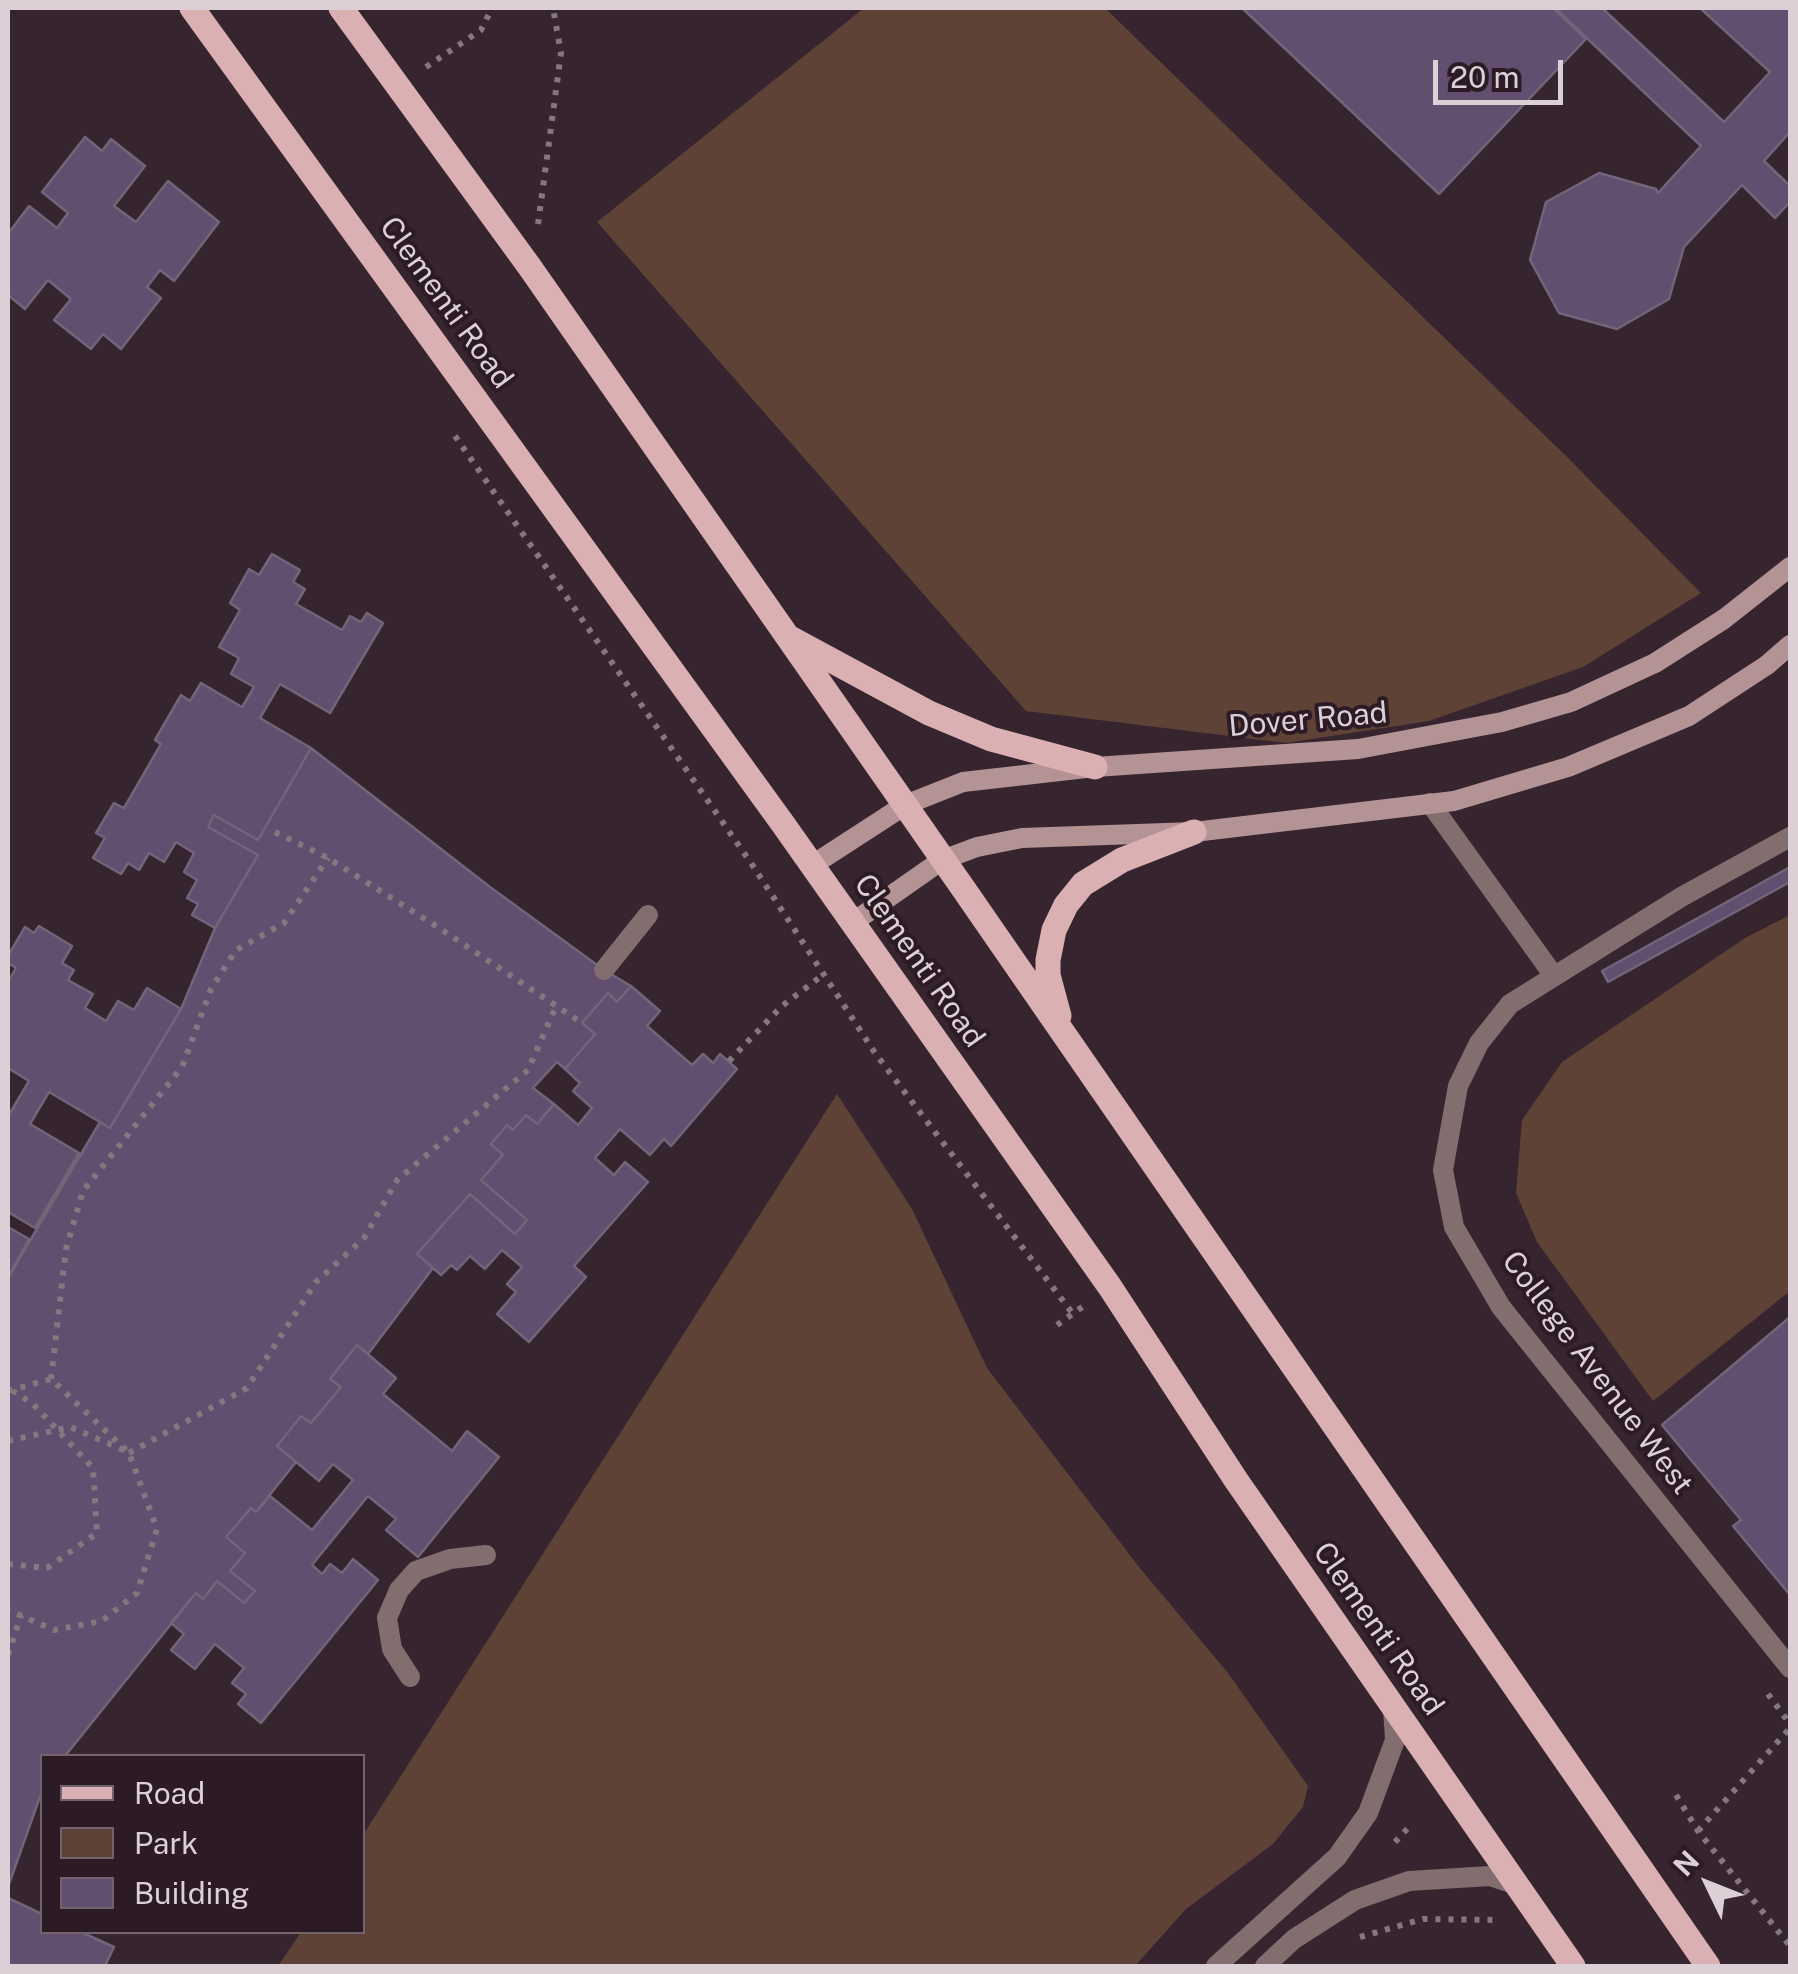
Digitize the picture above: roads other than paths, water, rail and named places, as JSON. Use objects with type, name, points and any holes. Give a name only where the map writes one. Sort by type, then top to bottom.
[{"type":"main road","name":"Clementi Road","points":[[192,8],[1110,1287],[1236,1480],[1572,1966]]},
{"type":"main road","points":[[341,8],[529,266],[905,804],[1708,1966]]},
{"type":"main road","points":[[786,636],[930,714],[991,739],[1095,766]]},
{"type":"main road","points":[[1063,1033],[1048,976],[1048,960],[1054,930],[1066,904],[1083,884],[1122,860],[1194,832]]},
{"type":"street","name":"Dover Road","points":[[811,866],[905,804],[976,780],[1095,766],[1358,749],[1502,722],[1571,702],[1654,663],[1724,618],[1790,567]]},
{"type":"street","points":[[852,923],[942,860],[977,847],[1022,838],[1194,832],[1454,801],[1568,768],[1688,716],[1790,645]]},
{"type":"street","points":[[1430,802],[1554,976]]},
{"type":"street","name":"College Avenue West","points":[[1790,837],[1684,896],[1510,1004],[1478,1042],[1458,1086],[1442,1170],[1454,1227],[1501,1307],[1790,1668]]},
{"type":"street","points":[[604,970],[648,915]]},
{"type":"street","points":[[410,1678],[392,1650],[387,1618],[399,1590],[416,1571],[450,1558],[486,1555]]},
{"type":"street","points":[[1216,1966],[1337,1857],[1368,1813],[1395,1740],[1393,1708]]},
{"type":"street","points":[[1265,1966],[1294,1939],[1354,1900],[1409,1881],[1490,1876],[1514,1884]]}]
